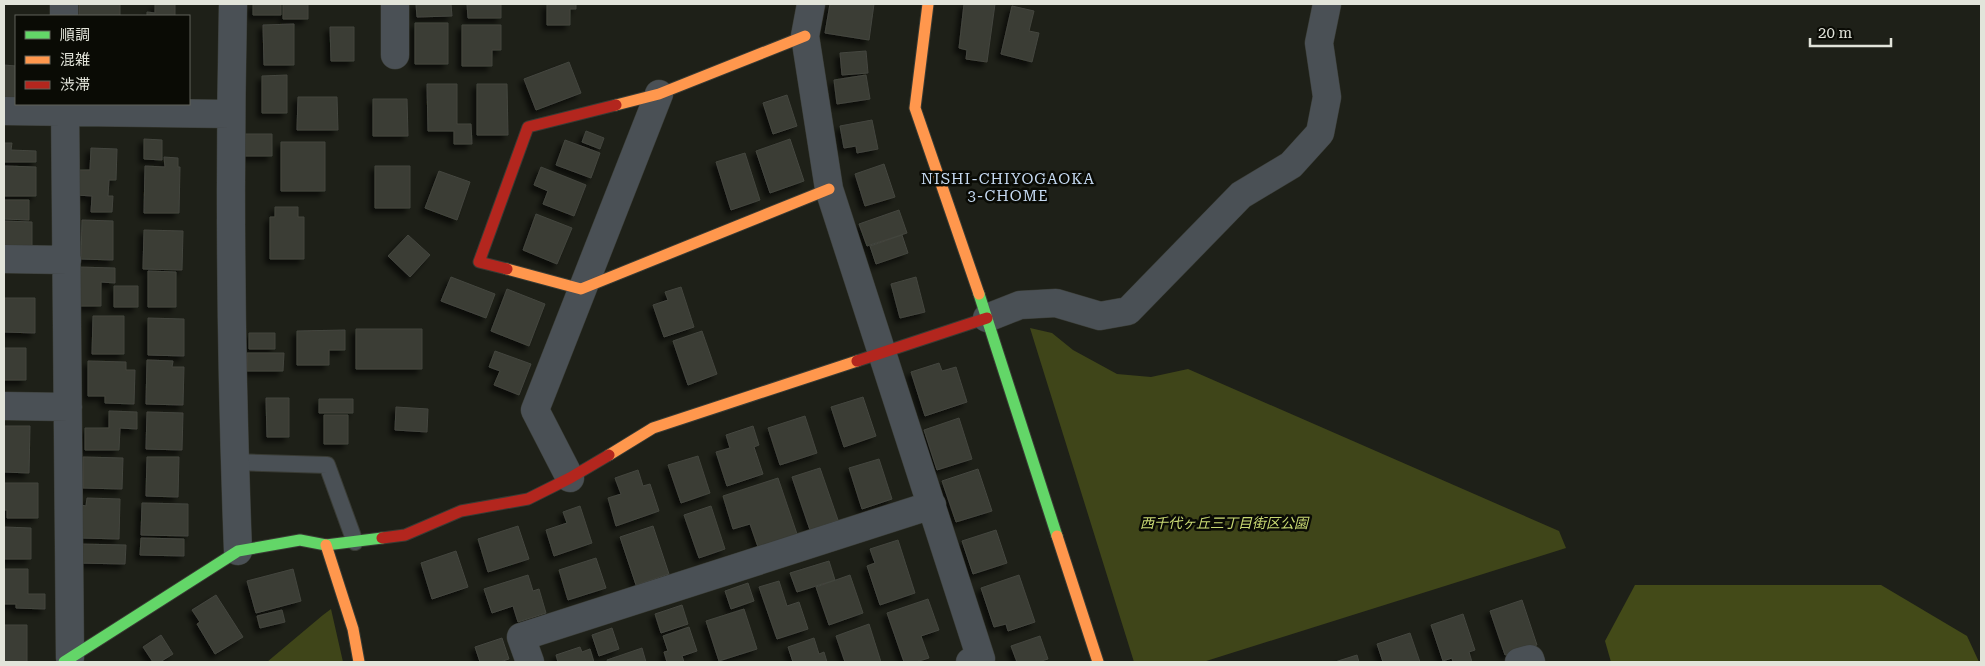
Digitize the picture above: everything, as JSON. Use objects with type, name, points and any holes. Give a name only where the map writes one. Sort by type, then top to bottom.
[{"type":"street","points":[[233,4],[230,114],[234,462],[238,551]]},
{"type":"street","points":[[394,4],[395,54]]},
{"type":"street","points":[[811,4],[805,36],[829,189],[981,659],[970,662]]},
{"type":"street","points":[[928,4],[915,108],[987,318],[1098,662]]},
{"type":"street","points":[[67,660],[238,551],[300,540],[326,545],[404,535],[461,511],[528,499],[570,478],[653,428],[883,353],[1020,305],[1056,303],[1100,316],[1128,310],[1240,195],[1292,165],[1320,133],[1327,97],[1319,43],[1327,4]]},
{"type":"street","points":[[805,36],[659,94],[528,127],[479,262],[581,289],[829,189]]},
{"type":"street","points":[[570,478],[535,410],[659,94]]},
{"type":"street","points":[[4,111],[65,107],[230,114]]},
{"type":"street","points":[[65,107],[68,407],[67,660]]},
{"type":"street","points":[[4,260],[67,260]]},
{"type":"street","points":[[4,406],[68,407]]},
{"type":"street","points":[[530,662],[521,637],[932,505]]},
{"type":"street","points":[[326,545],[353,629],[359,662]]},
{"type":"street","points":[[1519,662],[1530,659],[1531,662]]},
{"type":"lane","points":[[234,462],[327,466],[355,542]]},
{"type":"green space","name":"西千代ヶ丘三丁目街区公園","points":[[1030,328],[1052,333],[1073,350],[1117,374],[1151,377],[1188,369],[1559,531],[1566,548],[1203,662],[1134,662]]},
{"type":"green space","points":[[1635,585],[1881,585],[1967,636],[1979,662],[1611,662],[1605,641]]},
{"type":"green space","points":[[331,609],[343,662],[267,662],[323,615]]},
{"type":"building","points":[[79,4],[120,4],[120,15],[79,15]]},
{"type":"building","points":[[155,4],[175,4],[175,15],[147,15],[147,12],[155,13]]},
{"type":"building","points":[[253,4],[281,4],[281,15],[253,15]]},
{"type":"building","points":[[283,4],[308,4],[308,19],[283,19]]},
{"type":"building","points":[[416,4],[451,4],[452,16],[417,17]]},
{"type":"building","points":[[467,4],[501,4],[501,18],[468,18]]},
{"type":"building","points":[[547,4],[576,4],[576,9],[570,9],[570,25],[547,25]]},
{"type":"building","points":[[830,4],[874,4],[869,40],[825,33]]},
{"type":"building","points":[[964,4],[995,4],[987,62],[966,59],[967,50],[959,48]]},
{"type":"building","points":[[1012,6],[1034,11],[1029,31],[1039,33],[1032,62],[1001,54]]},
{"type":"building","points":[[415,23],[448,23],[448,64],[415,64]]},
{"type":"building","points":[[294,24],[294,65],[264,65],[263,25]]},
{"type":"building","points":[[462,25],[501,25],[501,50],[492,50],[492,66],[462,66]]},
{"type":"building","points":[[330,27],[354,27],[354,61],[331,61]]},
{"type":"building","points":[[866,51],[868,73],[842,75],[840,53]]},
{"type":"building","points":[[569,62],[581,93],[536,110],[524,79]]},
{"type":"building","points":[[4,65],[15,66],[15,99],[4,99]]},
{"type":"building","points":[[287,75],[287,113],[262,113],[262,76]]},
{"type":"building","points":[[866,75],[870,99],[837,104],[834,80]]},
{"type":"building","points":[[427,84],[457,84],[457,124],[471,124],[472,144],[454,144],[454,131],[428,131]]},
{"type":"building","points":[[477,84],[507,84],[508,135],[477,135]]},
{"type":"building","points":[[787,95],[797,126],[773,134],[763,103]]},
{"type":"building","points":[[298,97],[337,97],[338,130],[297,130]]},
{"type":"building","points":[[373,99],[407,99],[408,136],[373,136]]},
{"type":"building","points":[[872,120],[878,149],[857,153],[856,146],[844,148],[840,126]]},
{"type":"building","points":[[586,131],[604,138],[600,149],[582,142]]},
{"type":"building","points":[[244,134],[272,134],[272,156],[243,156]]},
{"type":"building","points":[[144,139],[162,140],[162,160],[144,159]]},
{"type":"building","points":[[790,139],[804,181],[770,193],[756,151]]},
{"type":"building","points":[[565,140],[600,153],[591,178],[556,165]]},
{"type":"building","points":[[281,142],[325,142],[325,191],[281,191]]},
{"type":"building","points":[[4,143],[12,143],[11,150],[36,151],[36,162],[4,162]]},
{"type":"building","points":[[91,148],[117,149],[116,180],[109,180],[108,196],[113,196],[112,212],[91,212],[92,196],[76,195],[77,170],[90,170]]},
{"type":"building","points":[[745,153],[760,200],[731,210],[716,162]]},
{"type":"building","points":[[164,157],[178,158],[178,167],[180,167],[179,213],[144,213],[145,166],[165,167]]},
{"type":"building","points":[[884,164],[895,197],[865,206],[855,174]]},
{"type":"building","points":[[4,166],[36,167],[36,196],[4,196]]},
{"type":"building","points":[[375,166],[410,166],[410,208],[375,208]]},
{"type":"building","points":[[541,167],[586,185],[574,216],[543,204],[548,191],[534,185]]},
{"type":"building","points":[[439,171],[470,182],[457,220],[425,208]]},
{"type":"building","points":[[4,200],[29,200],[29,220],[4,219]]},
{"type":"building","points":[[275,207],[298,207],[298,217],[304,217],[304,259],[270,259],[270,217],[275,217]]},
{"type":"building","points":[[899,210],[907,233],[867,246],[859,224]]},
{"type":"building","points":[[536,214],[572,228],[557,264],[523,250]]},
{"type":"building","points":[[82,220],[113,221],[113,260],[81,259]]},
{"type":"building","points":[[4,221],[32,222],[32,254],[4,254]]},
{"type":"building","points":[[144,230],[183,231],[182,270],[143,269]]},
{"type":"building","points":[[408,235],[430,255],[410,277],[388,256]]},
{"type":"building","points":[[902,235],[908,253],[876,264],[870,246]]},
{"type":"building","points":[[77,267],[115,268],[115,283],[101,282],[101,306],[76,306]]},
{"type":"building","points":[[148,271],[176,272],[176,307],[148,307]]},
{"type":"building","points":[[451,277],[495,294],[486,318],[441,301]]},
{"type":"building","points":[[916,277],[925,312],[900,318],[891,284]]},
{"type":"building","points":[[114,286],[138,286],[138,307],[114,307]]},
{"type":"building","points":[[681,287],[694,327],[664,337],[653,305],[668,300],[665,292]]},
{"type":"building","points":[[507,289],[545,304],[529,346],[491,331]]},
{"type":"building","points":[[4,298],[35,298],[35,333],[4,332]]},
{"type":"building","points":[[93,316],[124,316],[124,354],[92,354]]},
{"type":"building","points":[[148,318],[184,319],[184,356],[148,355]]},
{"type":"building","points":[[356,329],[422,329],[422,369],[356,369]]},
{"type":"building","points":[[345,330],[345,350],[329,350],[329,365],[297,365],[297,331]]},
{"type":"building","points":[[702,331],[717,374],[688,385],[673,341]]},
{"type":"building","points":[[249,333],[275,333],[275,349],[249,349]]},
{"type":"building","points":[[4,348],[26,348],[26,380],[4,380]]},
{"type":"building","points":[[495,351],[531,364],[519,395],[494,385],[500,371],[489,367]]},
{"type":"building","points":[[247,353],[284,353],[283,371],[247,371]]},
{"type":"building","points":[[147,360],[173,361],[172,367],[184,367],[183,405],[146,404]]},
{"type":"building","points":[[88,361],[126,362],[126,370],[135,370],[134,404],[105,403],[105,396],[88,396]]},
{"type":"building","points":[[939,363],[942,371],[956,367],[967,402],[925,416],[911,372]]},
{"type":"building","points":[[863,397],[876,436],[844,447],[831,407]]},
{"type":"building","points":[[266,398],[289,398],[289,437],[267,437]]},
{"type":"building","points":[[319,399],[353,399],[353,413],[319,413]]},
{"type":"building","points":[[396,407],[428,409],[427,432],[395,430]]},
{"type":"building","points":[[109,411],[137,412],[137,429],[120,428],[119,450],[85,450],[85,428],[109,428]]},
{"type":"building","points":[[147,412],[183,413],[182,450],[146,449]]},
{"type":"building","points":[[324,415],[348,415],[348,444],[324,444]]},
{"type":"building","points":[[805,416],[817,453],[780,465],[768,428]]},
{"type":"building","points":[[959,418],[972,459],[937,470],[924,430]]},
{"type":"building","points":[[4,426],[30,426],[29,473],[4,472]]},
{"type":"building","points":[[753,426],[759,445],[754,447],[763,474],[727,486],[716,452],[730,448],[726,435]]},
{"type":"building","points":[[698,456],[710,493],[681,503],[668,465]]},
{"type":"building","points":[[83,457],[123,458],[122,489],[83,488]]},
{"type":"building","points":[[147,457],[179,457],[178,497],[146,496]]},
{"type":"building","points":[[879,459],[892,499],[862,509],[849,468]]},
{"type":"building","points":[[820,468],[838,520],[810,530],[792,477]]},
{"type":"building","points":[[978,469],[992,511],[956,522],[942,481]]},
{"type":"building","points":[[638,470],[643,486],[650,484],[659,511],[616,526],[608,498],[621,494],[615,478]]},
{"type":"building","points":[[778,478],[797,534],[758,547],[750,524],[733,529],[723,496]]},
{"type":"building","points":[[4,483],[38,483],[38,518],[7,518],[7,510],[4,510]]},
{"type":"building","points":[[87,498],[120,499],[119,539],[81,538],[81,505],[86,506]]},
{"type":"building","points":[[142,503],[188,504],[188,536],[141,535]]},
{"type":"building","points":[[580,506],[592,543],[554,556],[546,530],[567,523],[563,512]]},
{"type":"building","points":[[711,506],[725,549],[699,558],[684,515]]},
{"type":"building","points":[[518,526],[529,559],[488,572],[478,539]]},
{"type":"building","points":[[653,526],[669,574],[636,585],[620,537]]},
{"type":"building","points":[[4,527],[31,528],[31,559],[4,559]]},
{"type":"building","points":[[996,530],[1007,563],[973,574],[962,541]]},
{"type":"building","points":[[141,538],[184,539],[184,556],[140,555]]},
{"type":"building","points":[[898,540],[915,593],[880,605],[867,566],[875,563],[870,549]]},
{"type":"building","points":[[77,544],[126,545],[125,564],[77,563]]},
{"type":"building","points":[[456,551],[468,587],[432,599],[421,563]]},
{"type":"building","points":[[596,558],[606,588],[568,600],[559,570]]},
{"type":"building","points":[[829,561],[835,580],[797,592],[790,573]]},
{"type":"building","points":[[4,569],[28,569],[28,594],[45,594],[45,609],[16,608],[16,604],[4,604]]},
{"type":"building","points":[[293,569],[301,601],[256,613],[247,581]]},
{"type":"building","points":[[528,575],[533,591],[539,589],[546,613],[518,622],[513,606],[492,613],[484,589]]},
{"type":"building","points":[[850,575],[863,613],[829,625],[816,587]]},
{"type":"building","points":[[1019,575],[1035,622],[1008,631],[1006,624],[994,627],[981,588]]},
{"type":"building","points":[[779,581],[787,606],[799,602],[808,629],[777,639],[759,587]]},
{"type":"building","points":[[748,583],[754,601],[731,609],[725,591]]},
{"type":"building","points":[[216,595],[243,637],[215,654],[197,624],[200,622],[192,610]]},
{"type":"building","points":[[928,599],[939,630],[921,636],[929,658],[916,662],[904,662],[887,613]]},
{"type":"building","points":[[1522,600],[1537,645],[1505,655],[1490,611]]},
{"type":"building","points":[[682,605],[688,624],[661,633],[655,614]]},
{"type":"building","points":[[744,609],[757,649],[719,661],[706,621]]},
{"type":"building","points":[[282,610],[285,622],[260,628],[257,616]]},
{"type":"building","points":[[1463,614],[1475,650],[1469,652],[1472,662],[1453,662],[1452,658],[1443,661],[1431,625]]},
{"type":"building","points":[[869,624],[881,662],[845,662],[836,636]]},
{"type":"building","points":[[4,625],[27,625],[27,662],[4,662]]},
{"type":"building","points":[[689,627],[697,651],[682,656],[684,662],[667,662],[664,652],[668,651],[663,636]]},
{"type":"building","points":[[612,628],[619,649],[599,656],[592,635]]},
{"type":"building","points":[[1410,633],[1420,662],[1383,662],[1377,644]]},
{"type":"building","points":[[161,635],[173,654],[160,662],[153,662],[143,647]]},
{"type":"building","points":[[1040,636],[1048,659],[1038,662],[1017,662],[1011,646]]},
{"type":"building","points":[[502,638],[509,659],[500,662],[480,662],[475,647]]},
{"type":"building","points":[[814,638],[819,654],[824,652],[827,662],[793,662],[788,647]]},
{"type":"building","points":[[580,647],[582,652],[590,649],[594,662],[558,662],[556,655]]},
{"type":"building","points":[[642,648],[646,662],[608,662],[607,660]]},
{"type":"building","points":[[1357,655],[1359,662],[1335,662]]},
{"type":"traffic: fast","points":[[979,294],[1057,536]]},
{"type":"traffic: fast","points":[[64,662],[238,551],[300,540],[326,545],[382,538]]},
{"type":"traffic: slow","points":[[928,4],[915,108],[979,294]]},
{"type":"traffic: slow","points":[[616,105],[659,94],[805,36]]},
{"type":"traffic: slow","points":[[507,269],[581,289],[829,189]]},
{"type":"traffic: slow","points":[[609,455],[653,428],[857,361]]},
{"type":"traffic: slow","points":[[1057,536],[1098,662]]},
{"type":"traffic: slow","points":[[326,545],[353,629],[359,662]]},
{"type":"traffic: jam","points":[[507,269],[479,262],[528,127],[616,105]]},
{"type":"traffic: jam","points":[[857,361],[987,318]]},
{"type":"traffic: jam","points":[[382,538],[405,535],[461,511],[528,499],[570,478],[609,455]]},
{"type":"district","name":"NISHI-CHIYOGAOKA 3-CHOME","points":[[1008,188]]}]
